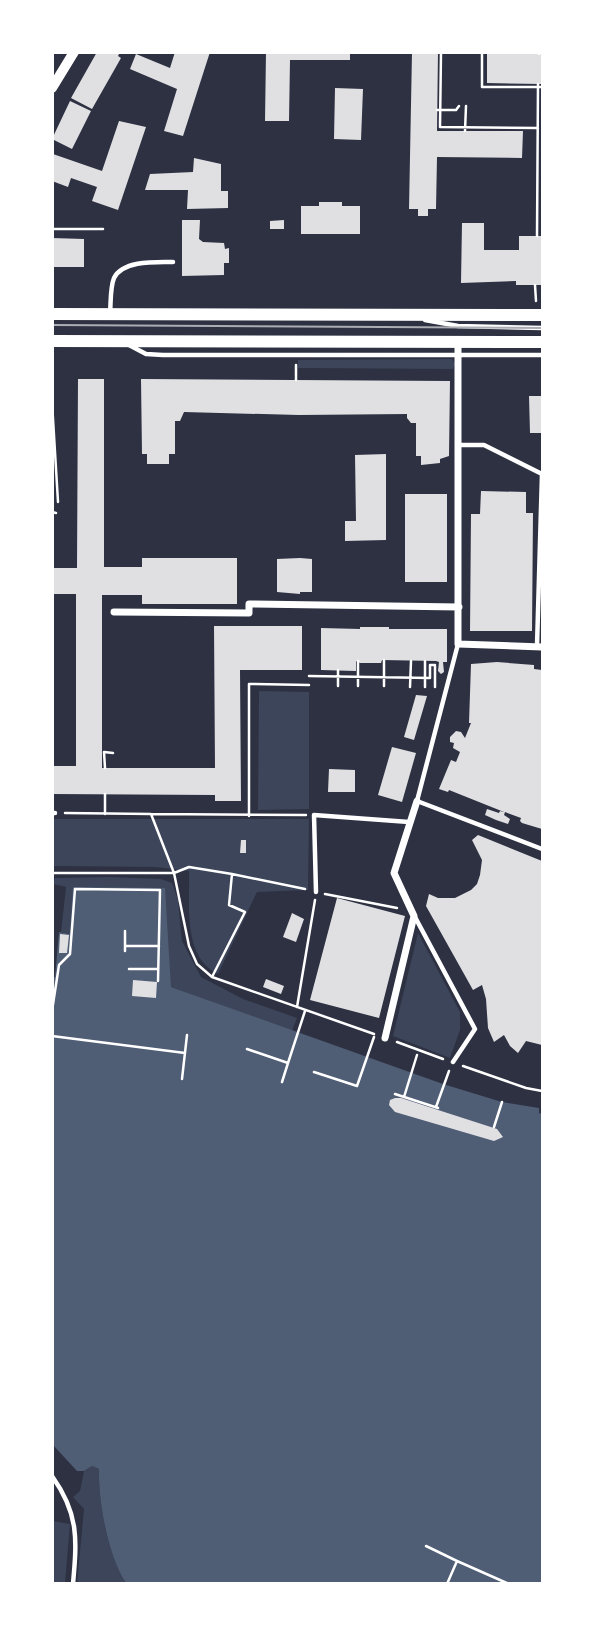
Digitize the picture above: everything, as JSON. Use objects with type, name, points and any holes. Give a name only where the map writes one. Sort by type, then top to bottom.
[{"type":"main road","points":[[52,314],[539,315]]},
{"type":"main road","points":[[52,341],[459,349],[542,342]]},
{"type":"street","points":[[52,88],[74,52]]},
{"type":"street","points":[[459,349],[458,645],[540,646]]},
{"type":"street","points":[[114,612],[249,613],[249,604],[459,607]]},
{"type":"street","points":[[385,1038],[413,914],[394,873],[417,801]]},
{"type":"lane","points":[[110,314],[114,279],[118,273],[148,262],[173,262]]},
{"type":"lane","points":[[384,313],[458,326],[542,328]]},
{"type":"lane","points":[[118,341],[146,354],[295,355],[459,349],[542,355]]},
{"type":"lane","points":[[460,446],[484,445],[542,474],[540,646]]},
{"type":"lane","points":[[458,645],[417,801],[542,849]]},
{"type":"lane","points":[[316,892],[314,815],[410,822]]},
{"type":"lane","points":[[413,914],[475,1029],[453,1062]]},
{"type":"lane","points":[[52,1476],[62,1490],[74,1520],[77,1541],[73,1584]]},
{"type":"path","points":[[441,52],[440,127],[507,130],[538,128]]},
{"type":"path","points":[[482,52],[482,87],[540,86],[537,236]]},
{"type":"path","points":[[439,110],[456,110],[459,106]]},
{"type":"path","points":[[466,106],[466,129]]},
{"type":"path","points":[[52,229],[103,229]]},
{"type":"path","points":[[535,285],[539,315]]},
{"type":"path","points":[[295,355],[296,380]]},
{"type":"path","points":[[52,402],[58,502]]},
{"type":"path","points":[[384,660],[384,687]]},
{"type":"path","points":[[358,661],[358,686]]},
{"type":"path","points":[[411,661],[411,687]]},
{"type":"path","points":[[425,661],[425,687]]},
{"type":"path","points":[[309,676],[430,678],[430,665],[435,665],[435,687]]},
{"type":"path","points":[[338,670],[338,686]]},
{"type":"path","points":[[249,816],[249,684],[309,685]]},
{"type":"path","points":[[104,768],[104,752],[113,752]]},
{"type":"path","points":[[105,794],[105,814]]},
{"type":"path","points":[[54,813],[314,815]]},
{"type":"path","points":[[151,814],[174,873],[189,946],[197,964],[212,977],[375,1034],[357,1086],[314,1072]]},
{"type":"path","points":[[52,873],[174,873],[189,867],[413,914]]},
{"type":"path","points":[[212,977],[245,912],[229,905],[232,874]]},
{"type":"path","points":[[52,1011],[58,968],[70,954],[75,889],[160,890],[158,981]]},
{"type":"path","points":[[297,1007],[316,892]]},
{"type":"path","points":[[125,931],[125,949],[159,946]]},
{"type":"path","points":[[52,967],[58,968]]},
{"type":"path","points":[[129,969],[159,969]]},
{"type":"path","points":[[282,1083],[306,1010]]},
{"type":"path","points":[[52,1035],[185,1053]]},
{"type":"path","points":[[182,1079],[187,1035]]},
{"type":"path","points":[[385,1038],[526,1088],[542,1091]]},
{"type":"path","points":[[247,1049],[288,1063]]},
{"type":"path","points":[[404,1097],[417,1055]]},
{"type":"path","points":[[395,1094],[437,1107],[449,1072]]},
{"type":"path","points":[[494,1127],[502,1102]]},
{"type":"path","points":[[426,1546],[509,1584]]},
{"type":"path","points":[[447,1584],[457,1561]]},
{"type":"shaded area","points":[[452,359],[455,364],[453,369],[298,368],[298,360]]},
{"type":"shaded area","points":[[259,691],[309,692],[309,809],[258,810]]},
{"type":"shaded area","points":[[53,819],[309,819],[308,890],[257,892],[218,974],[206,966],[193,943],[189,914],[189,871],[155,867],[53,866]]},
{"type":"shaded area","points":[[55,878],[161,879],[172,883],[178,900],[182,941],[201,977],[243,999],[297,1018],[292,1031],[171,987],[70,934],[61,932],[66,887],[53,884]]},
{"type":"shaded area","points":[[73,887],[165,888],[171,987],[443,1084],[502,1102],[539,1108],[539,1113],[542,1114],[542,1583],[126,1583],[114,1559],[105,1528],[99,1469],[92,1466],[84,1471],[77,1471],[53,1445],[52,977],[55,977],[59,932],[70,934]]},
{"type":"shaded area","points":[[418,933],[460,1012],[460,1030],[450,1058],[393,1036]]},
{"type":"shaded area","points":[[92,1466],[99,1469],[105,1528],[114,1559],[126,1583],[77,1583],[84,1509],[73,1497],[80,1491],[84,1471]]},
{"type":"shaded area","points":[[53,1521],[70,1524],[65,1583],[53,1583]]},
{"type":"building","points":[[97,52],[120,52],[118,56],[121,58],[92,109],[71,98]]},
{"type":"building","points":[[175,52],[210,52],[183,136],[164,131],[177,89],[130,69],[136,54],[170,68]]},
{"type":"building","points":[[266,52],[350,52],[350,60],[290,60],[289,121],[265,121]]},
{"type":"building","points":[[412,52],[438,52],[437,131],[523,131],[522,158],[437,157],[436,209],[428,209],[428,216],[418,216],[418,209],[409,209]]},
{"type":"building","points":[[487,52],[542,54],[542,84],[487,83]]},
{"type":"building","points":[[335,88],[363,89],[361,140],[334,139]]},
{"type":"building","points":[[70,101],[91,111],[72,149],[52,139]]},
{"type":"building","points":[[119,121],[146,127],[118,210],[92,201],[97,187],[71,178],[68,187],[52,181],[53,154],[102,171]]},
{"type":"building","points":[[194,158],[221,164],[221,191],[228,191],[228,208],[187,209],[188,190],[145,190],[150,174],[193,172]]},
{"type":"building","points":[[319,202],[342,202],[342,206],[360,206],[360,234],[301,234],[301,206],[319,206]]},
{"type":"building","points":[[182,220],[200,220],[199,239],[203,242],[224,243],[225,249],[229,248],[229,263],[224,263],[224,275],[182,276]]},
{"type":"building","points":[[284,220],[284,229],[270,229],[270,221]]},
{"type":"building","points":[[462,223],[484,223],[484,250],[519,250],[519,236],[542,236],[542,285],[516,285],[516,281],[461,283]]},
{"type":"building","points":[[52,238],[84,239],[84,267],[52,267]]},
{"type":"building","points":[[78,379],[104,379],[104,567],[142,567],[142,558],[237,558],[237,604],[142,604],[142,595],[102,595],[102,768],[215,768],[214,626],[302,626],[302,670],[240,670],[241,801],[215,801],[215,795],[52,794],[52,766],[76,766],[76,594],[52,594],[52,568],[77,568]]},
{"type":"building","points":[[141,379],[450,381],[449,456],[440,459],[440,463],[421,465],[421,456],[416,456],[416,423],[411,423],[407,414],[184,412],[180,421],[175,421],[175,454],[169,454],[169,464],[147,464],[147,454],[142,454]]},
{"type":"building","points":[[529,396],[542,396],[542,433],[530,433]]},
{"type":"building","points":[[386,454],[386,540],[345,541],[345,521],[356,521],[355,455]]},
{"type":"building","points":[[481,491],[526,492],[526,513],[533,513],[532,631],[470,631],[471,514],[480,514]]},
{"type":"building","points":[[405,494],[447,494],[447,582],[405,582]]},
{"type":"building","points":[[277,559],[312,559],[312,592],[277,592]]},
{"type":"building","points":[[321,628],[447,629],[447,662],[443,662],[444,672],[441,674],[438,671],[439,662],[436,661],[382,660],[381,663],[356,661],[356,671],[321,670]]},
{"type":"building","points":[[497,662],[534,665],[534,669],[542,670],[542,829],[522,823],[521,818],[505,812],[504,815],[510,819],[508,824],[496,820],[485,815],[487,809],[504,812],[449,790],[439,789],[451,760],[456,762],[460,752],[453,748],[454,743],[450,742],[450,737],[456,731],[461,732],[465,738],[471,723],[471,664]]},
{"type":"building","points":[[416,695],[427,696],[414,740],[404,737]]},
{"type":"building","points":[[392,747],[416,753],[402,802],[378,795]]},
{"type":"building","points":[[329,769],[355,770],[355,792],[328,792]]},
{"type":"building","points":[[478,835],[542,861],[542,1045],[526,1041],[518,1053],[504,1035],[494,1042],[488,1028],[482,985],[473,990],[426,906],[429,894],[438,898],[455,898],[477,884],[482,860],[472,840]]},
{"type":"building","points":[[241,840],[246,840],[246,853],[240,853]]},
{"type":"building","points":[[337,898],[405,916],[379,1018],[310,1000]]},
{"type":"building","points":[[292,913],[304,919],[296,942],[283,937]]},
{"type":"building","points":[[60,934],[69,935],[67,953],[59,953]]},
{"type":"building","points":[[266,979],[284,986],[281,994],[263,987]]},
{"type":"building","points":[[133,980],[157,982],[156,998],[132,996]]},
{"type":"building","points":[[395,1098],[497,1129],[503,1137],[494,1141],[395,1112],[389,1105],[390,1100]]},
{"type":"tram line","points":[[52,325],[542,328]]}]
